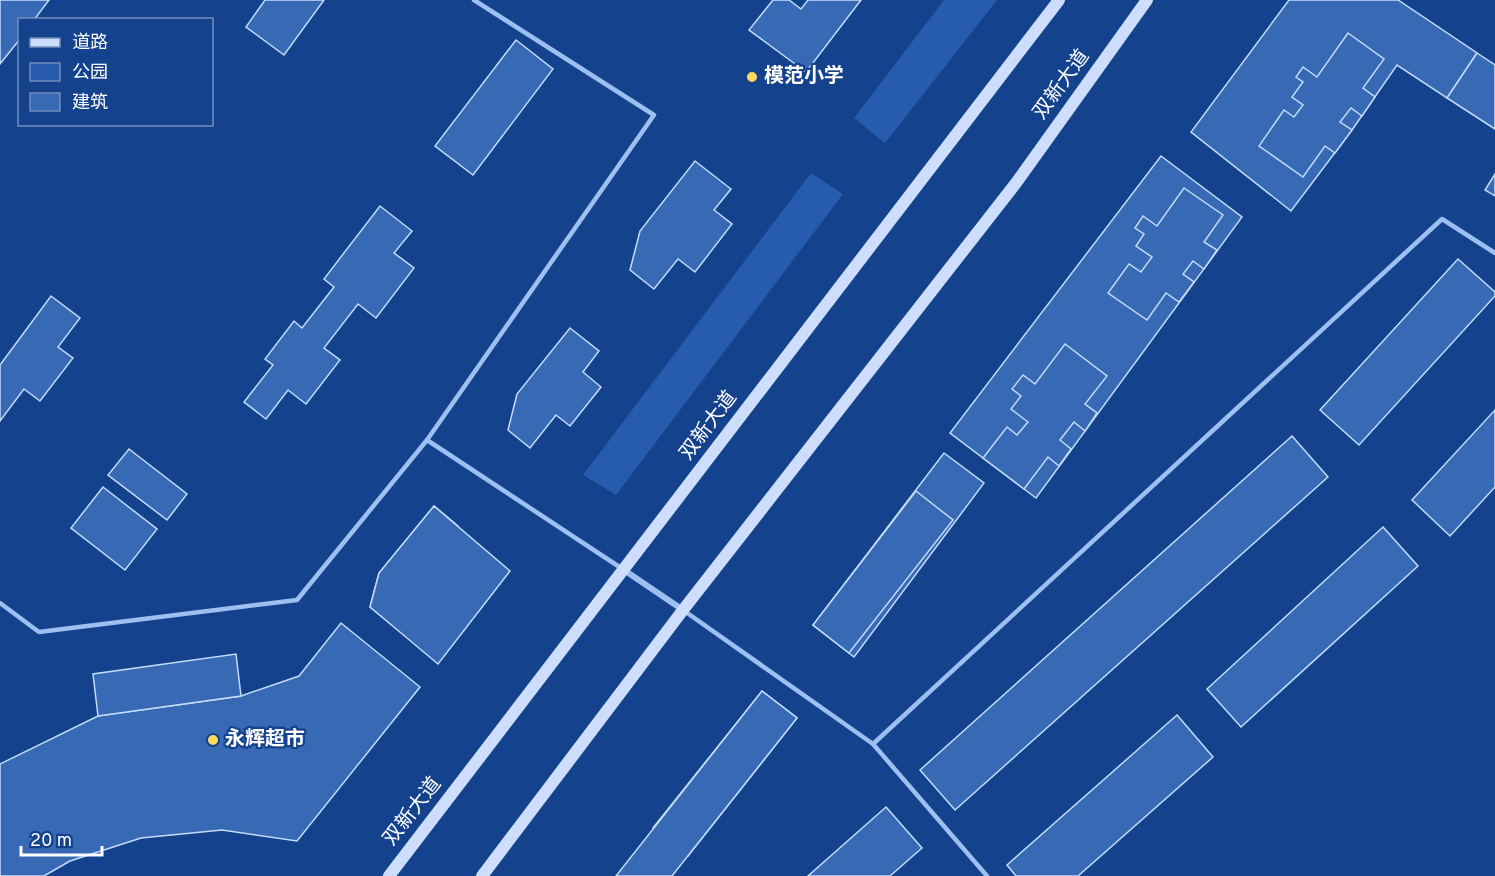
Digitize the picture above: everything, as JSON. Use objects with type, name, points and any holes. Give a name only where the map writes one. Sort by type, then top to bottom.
[{"type":"main road","name":"双新大道","points":[[389,876],[1059,0]]},
{"type":"main road","name":"双新大道","points":[[482,876],[683,610],[1016,183],[1147,0]]},
{"type":"street","points":[[624,570],[683,610]]},
{"type":"lane","points":[[0,603],[39,632],[297,600],[427,440],[654,115],[474,0]]},
{"type":"lane","points":[[873,744],[1442,219],[1495,253]]},
{"type":"lane","points":[[427,440],[624,570]]},
{"type":"lane","points":[[683,610],[873,744],[987,876]]},
{"type":"green space","points":[[944,0],[997,0],[885,143],[854,118]]},
{"type":"green space","points":[[811,173],[843,194],[616,495],[583,475]]},
{"type":"building","points":[[0,0],[49,0],[36,18],[18,18],[18,42],[0,64]]},
{"type":"building","points":[[265,0],[324,0],[284,55],[246,27]]},
{"type":"building","points":[[773,0],[789,0],[801,9],[808,0],[861,0],[806,72],[749,30]]},
{"type":"building","points":[[1289,0],[1398,0],[1477,53],[1447,98],[1397,65],[1291,211],[1191,132]]},
{"type":"building","points":[[1348,33],[1384,59],[1363,88],[1375,97],[1362,116],[1351,108],[1340,122],[1352,130],[1335,153],[1325,146],[1303,177],[1259,146],[1284,110],[1294,117],[1303,105],[1292,97],[1303,82],[1296,77],[1303,67],[1317,77]]},
{"type":"building","points":[[516,40],[553,69],[473,175],[435,146]]},
{"type":"building","points":[[1477,53],[1495,65],[1495,129],[1447,98]]},
{"type":"building","points":[[1161,156],[1242,217],[1036,498],[950,433]]},
{"type":"building","points":[[695,161],[731,189],[714,210],[732,224],[695,272],[678,259],[654,289],[630,270],[640,231]]},
{"type":"building","points":[[1495,174],[1495,196],[1485,190]]},
{"type":"building","points":[[1184,188],[1223,215],[1204,242],[1217,250],[1204,269],[1193,261],[1183,274],[1194,282],[1179,302],[1166,293],[1147,320],[1108,293],[1129,264],[1141,272],[1152,257],[1136,246],[1144,234],[1135,228],[1143,216],[1157,226]]},
{"type":"building","points":[[380,206],[412,231],[394,253],[414,268],[376,318],[358,304],[324,348],[340,360],[306,404],[288,390],[266,419],[244,402],[273,365],[265,359],[294,321],[302,328],[334,287],[324,279]]},
{"type":"building","points":[[1458,259],[1495,292],[1495,296],[1359,445],[1320,410]]},
{"type":"building","points":[[51,296],[80,318],[58,347],[73,358],[40,401],[24,389],[0,421],[0,365]]},
{"type":"building","points":[[570,328],[599,351],[583,372],[601,387],[570,426],[556,415],[530,448],[508,430],[517,394]]},
{"type":"building","points":[[1065,344],[1107,376],[1085,404],[1097,413],[1085,431],[1074,422],[1060,440],[1071,449],[1059,466],[1048,457],[1024,489],[983,458],[1007,427],[1017,435],[1028,422],[1011,409],[1021,396],[1012,389],[1023,375],[1035,384]]},
{"type":"building","points":[[1495,410],[1495,487],[1450,536],[1412,500]]},
{"type":"building","points":[[1292,436],[1328,477],[955,810],[920,770]]},
{"type":"building","points":[[129,449],[187,494],[167,520],[108,475]]},
{"type":"building","points":[[944,453],[984,483],[854,657],[813,625]]},
{"type":"building","points":[[103,487],[157,529],[125,570],[71,528]]},
{"type":"building","points":[[916,491],[953,520],[849,653],[813,625]]},
{"type":"building","points":[[434,506],[458,526],[442,545],[463,563],[433,600],[421,590],[392,625],[370,607],[379,573]]},
{"type":"building","points":[[434,506],[510,571],[438,664],[370,607],[379,573]]},
{"type":"building","points":[[1383,527],[1418,566],[1241,727],[1207,689]]},
{"type":"building","name":"永辉超市","points":[[341,623],[420,687],[297,841],[222,830],[141,838],[70,861],[44,876],[0,876],[0,764],[98,716],[241,696],[299,676]]},
{"type":"building","points":[[236,654],[241,696],[98,716],[93,674]]},
{"type":"building","points":[[762,691],[797,718],[688,856],[653,828]]},
{"type":"building","points":[[762,691],[797,718],[672,876],[616,876]]},
{"type":"building","points":[[1177,715],[1213,757],[1078,876],[1016,876],[1007,865]]},
{"type":"building","points":[[886,807],[922,848],[890,876],[808,876]]},
{"type":"place","name":"模范小学","points":[[752,77]]},
{"type":"place","name":"永辉超市","points":[[213,740]]}]
